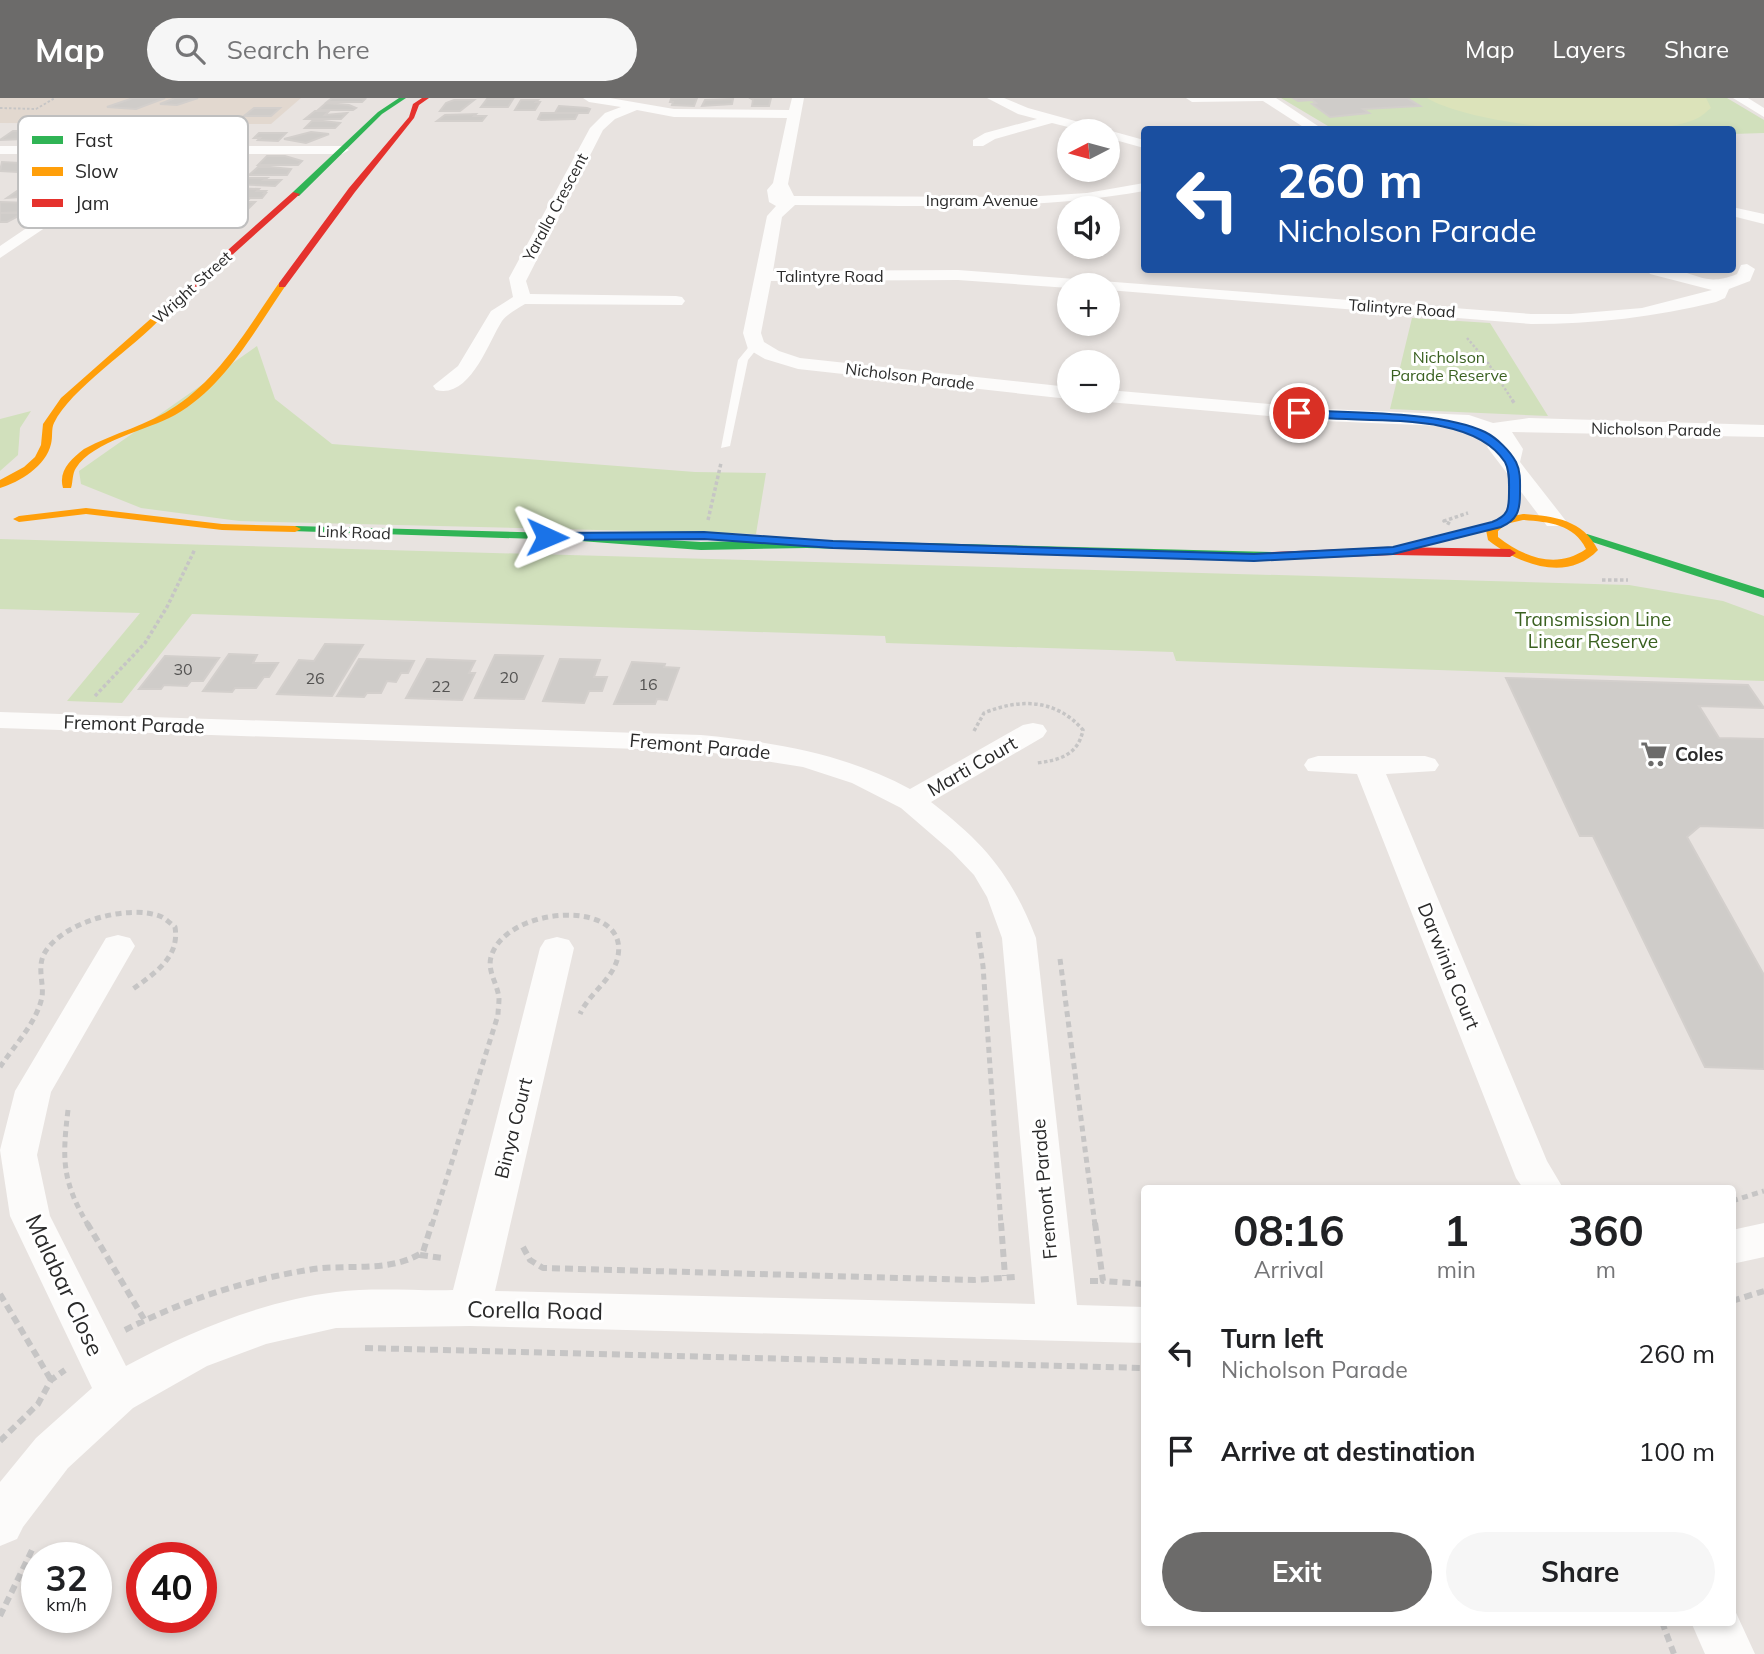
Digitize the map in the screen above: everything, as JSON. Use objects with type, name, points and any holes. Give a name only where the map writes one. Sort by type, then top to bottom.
[{"type":"street","name":"Wright Street","points":[[0,485],[28,469],[40,458],[46,445],[48,424],[65,400],[380,113],[400,103],[403,98]]},
{"type":"street","points":[[1,520],[37,515],[59,505],[67,498],[68,471],[82,456],[179,409],[211,382],[352,190],[412,117],[416,104],[426,98]]},
{"type":"street","points":[[593,98],[632,108],[674,113],[796,114]]},
{"type":"street","points":[[755,345],[752,333],[762,276],[782,200],[798,98]]},
{"type":"street","points":[[993,98],[1006,105],[1057,120]]},
{"type":"street","points":[[1192,98],[1260,98]]},
{"type":"street","points":[[1267,98],[1312,126]]},
{"type":"street","points":[[1739,98],[1764,113]]},
{"type":"street","name":"Yaralla Crescent","points":[[521,299],[517,278],[597,128],[610,116],[632,108]]},
{"type":"street","points":[[978,143],[990,136],[1052,119]]},
{"type":"street","points":[[1120,137],[1141,143]]},
{"type":"street","points":[[248,150],[385,149]]},
{"type":"street","points":[[0,150],[18,150]]},
{"type":"street","name":"Ingram Avenue","points":[[782,200],[1059,199],[1141,188]]},
{"type":"street","points":[[1736,212],[1764,219]]},
{"type":"street","points":[[0,253],[37,228]]},
{"type":"street","name":"Talintyre Road","points":[[1120,286],[1531,318],[1609,317],[1681,306],[1707,288],[1736,282],[1757,265]]},
{"type":"street","points":[[1664,273],[1707,288]]},
{"type":"street","name":"Talintyre Road","points":[[762,276],[958,275],[1057,282]]},
{"type":"street","points":[[443,386],[467,370],[497,315],[521,299],[676,301]]},
{"type":"street","name":"Nicholson Parade","points":[[755,345],[772,355],[798,363],[1057,392]]},
{"type":"street","name":"Nicholson Parade","points":[[1120,397],[1404,419],[1492,432],[1548,426],[1764,431]]},
{"type":"street","name":"Nicholson Parade","points":[[1492,432],[1493,442],[1555,521]]},
{"type":"street","points":[[1510,553],[1492,538],[1492,530],[1503,522],[1516,504],[1512,466]]},
{"type":"street","name":"Link Road","points":[[0,485],[45,479],[136,516]]},
{"type":"street","name":"Link Road","points":[[19,519],[81,511],[222,527],[572,538],[701,546],[807,544],[1254,557],[1393,551],[1510,553],[1539,562],[1621,560],[1674,566]]},
{"type":"street","points":[[1476,529],[1503,522],[1539,518],[1555,521],[1587,537],[1764,594]]},
{"type":"street","name":"Link Road","points":[[572,538],[704,536],[807,544]]},
{"type":"street","name":"Link Road","points":[[1393,551],[1448,536]]},
{"type":"street","points":[[1581,560],[1592,550],[1587,537]]},
{"type":"street","name":"Fremont Parade","points":[[0,720],[701,743],[747,747],[793,756],[858,776],[912,802],[970,850],[990,875],[1019,938],[1058,1322]]},
{"type":"street","name":"Marti Court","points":[[912,802],[933,786],[1032,732]]},
{"type":"street","points":[[1318,765],[1425,765]]},
{"type":"street","name":"Darwinia Court","points":[[1368,765],[1535,1181]]},
{"type":"street","name":"Malabar Close","points":[[117,1394],[30,1216],[18,1155],[33,1091],[118,946]]},
{"type":"street","name":"Binya Court","points":[[470,1308],[557,948]]},
{"type":"street","name":"Corella Road","points":[[0,1523],[6,1511],[52,1453],[117,1394],[192,1352],[266,1326],[336,1310],[470,1308],[1141,1325]]},
{"type":"street","points":[[1718,1626],[1730,1654]]},
{"type":"lane","points":[[724,446],[743,360],[755,345]]},
{"type":"path","points":[[0,108],[36,109],[55,98]]},
{"type":"path","points":[[1463,334],[1486,360],[1518,409]]},
{"type":"path","points":[[704,536],[724,446]]},
{"type":"path","points":[[68,722],[145,643],[167,607],[199,542]]},
{"type":"path","points":[[978,930],[983,966],[1005,1276]]},
{"type":"path","points":[[1736,1200],[1764,1191]]},
{"type":"path","points":[[1736,1300],[1764,1291]]},
{"type":"path","points":[[0,1294],[51,1380]]},
{"type":"path","points":[[357,1348],[1141,1368]]},
{"type":"path","points":[[0,1616],[21,1573]]},
{"type":"path","points":[[1664,1626],[1674,1654]]},
{"type":"shaded area","points":[[0,98],[301,98],[271,124],[248,124],[248,116],[18,116],[18,123],[0,123]]},
{"type":"green space","points":[[1281,98],[1727,98],[1764,120],[1764,133],[1736,134],[1736,126],[1328,126]]},
{"type":"green space","points":[[1427,98],[1706,98],[1711,108],[1698,118],[1674,126],[1542,126],[1483,117]]},
{"type":"green space","name":"Nicholson Parade Reserve","points":[[1412,318],[1490,323],[1548,416],[1390,409]]},
{"type":"green space","points":[[257,346],[275,399],[332,444],[695,472],[766,473],[756,534],[239,521],[141,508],[81,484],[79,471]]},
{"type":"green space","points":[[31,411],[20,428],[18,455],[0,471],[0,419]]},
{"type":"green space","name":"Transmission Line Linear Reserve","points":[[0,539],[1629,585],[1723,601],[1764,616],[1764,681],[1176,661],[1173,652],[886,643],[885,636],[192,614],[122,703],[67,701],[140,613],[0,609]]},
{"type":"building","points":[[133,98],[165,98],[136,109],[107,107]]},
{"type":"building","points":[[175,98],[198,98],[177,105],[160,104]]},
{"type":"building","points":[[332,98],[365,99],[362,102],[327,102]]},
{"type":"building","points":[[697,98],[694,106],[672,105],[673,102],[670,102],[671,99]]},
{"type":"building","points":[[750,98],[771,98],[769,106],[752,106],[753,100]]},
{"type":"building","points":[[1293,98],[1407,98],[1420,106],[1363,109],[1369,113],[1330,117],[1312,104],[1316,103],[1312,100],[1298,101]]},
{"type":"building","points":[[487,99],[513,99],[508,107],[481,107]]},
{"type":"building","points":[[733,99],[732,104],[702,106],[705,100]]},
{"type":"building","points":[[454,100],[474,100],[460,111],[440,111],[446,103]]},
{"type":"building","points":[[521,100],[540,102],[535,110],[515,110]]},
{"type":"building","points":[[326,103],[349,105],[356,108],[318,110]]},
{"type":"building","points":[[559,106],[590,109],[588,113],[555,113]]},
{"type":"building","points":[[254,108],[280,108],[271,116],[244,116]]},
{"type":"building","points":[[315,111],[329,111],[325,115],[347,113],[341,119],[305,119]]},
{"type":"building","points":[[541,113],[578,113],[575,119],[541,120],[538,119]]},
{"type":"building","points":[[476,114],[474,116],[486,116],[482,121],[437,121],[445,115]]},
{"type":"building","points":[[312,121],[340,123],[335,128],[305,128]]},
{"type":"building","points":[[13,131],[18,131],[18,139],[0,140]]},
{"type":"building","points":[[311,132],[329,134],[306,143],[284,139]]},
{"type":"building","points":[[259,133],[286,133],[278,141],[254,138]]},
{"type":"building","points":[[267,156],[285,156],[302,161],[298,165],[258,165]]},
{"type":"building","points":[[2,162],[18,163],[18,172],[0,171]]},
{"type":"building","points":[[258,167],[291,169],[287,175],[249,175]]},
{"type":"building","points":[[248,178],[281,180],[275,186],[248,185]]},
{"type":"building","points":[[248,189],[266,191],[262,198],[248,198]]},
{"type":"building","points":[[18,190],[18,197],[7,198]]},
{"type":"building","points":[[0,202],[18,203],[18,212],[0,213]]},
{"type":"building","points":[[0,213],[18,213],[18,216],[7,222],[0,222]]},
{"type":"building","points":[[325,644],[363,645],[332,696],[277,694],[299,660],[314,661]]},
{"type":"building","points":[[229,654],[257,655],[253,663],[278,663],[269,677],[264,677],[256,688],[235,688],[232,692],[203,691]]},
{"type":"building","points":[[495,655],[543,656],[524,699],[475,698]]},
{"type":"building","points":[[165,656],[219,658],[203,681],[191,681],[187,686],[164,685],[161,689],[139,689]]},
{"type":"building","points":[[359,659],[414,661],[408,673],[401,673],[396,682],[387,681],[381,693],[367,693],[364,697],[337,696]]},
{"type":"building","points":[[427,659],[475,661],[469,673],[475,673],[462,700],[406,698]]},
{"type":"building","points":[[560,659],[600,660],[594,677],[607,677],[602,691],[589,691],[584,703],[543,701]]},
{"type":"building","points":[[632,662],[665,664],[664,667],[679,668],[667,700],[657,699],[655,704],[614,704]]},
{"type":"building","points":[[1506,678],[1748,685],[1764,708],[1699,706],[1719,738],[1764,739],[1764,828],[1700,826],[1687,837],[1764,975],[1764,1069],[1705,1067],[1593,836],[1580,836]]},
{"type":"traffic: fast","points":[[296,194],[380,113],[403,98]]},
{"type":"traffic: fast","points":[[295,529],[596,537]]},
{"type":"traffic: fast","points":[[1587,537],[1764,594]]},
{"type":"traffic: fast","points":[[572,538],[701,546],[807,544],[1272,556]]},
{"type":"traffic: slow","points":[[67,486],[69,470],[76,460],[88,451],[169,415],[210,382],[236,351],[282,285]]},
{"type":"traffic: slow","points":[[0,485],[28,469],[40,458],[46,445],[48,424],[65,400],[158,317]]},
{"type":"traffic: slow","points":[[19,519],[86,511],[222,527],[295,529]]},
{"type":"traffic: slow","points":[[1523,517],[1544,519],[1573,527],[1587,540],[1592,550],[1568,563],[1541,563],[1515,553],[1492,538],[1492,530],[1502,521],[1523,517]]},
{"type":"traffic: jam","points":[[282,285],[352,190],[412,117],[416,104],[426,98]]},
{"type":"traffic: jam","points":[[158,317],[296,194]]},
{"type":"traffic: jam","points":[[1272,556],[1393,551],[1510,553]]},
{"type":"place","name":"Coles","points":[[1654,754]]},
{"type":"route","points":[[547,537],[704,536],[833,545],[1254,557],[1328,555],[1393,551],[1496,524],[1509,519],[1515,508],[1514,471],[1510,461],[1493,442],[1481,434],[1450,425],[1404,419],[1299,413]]}]
